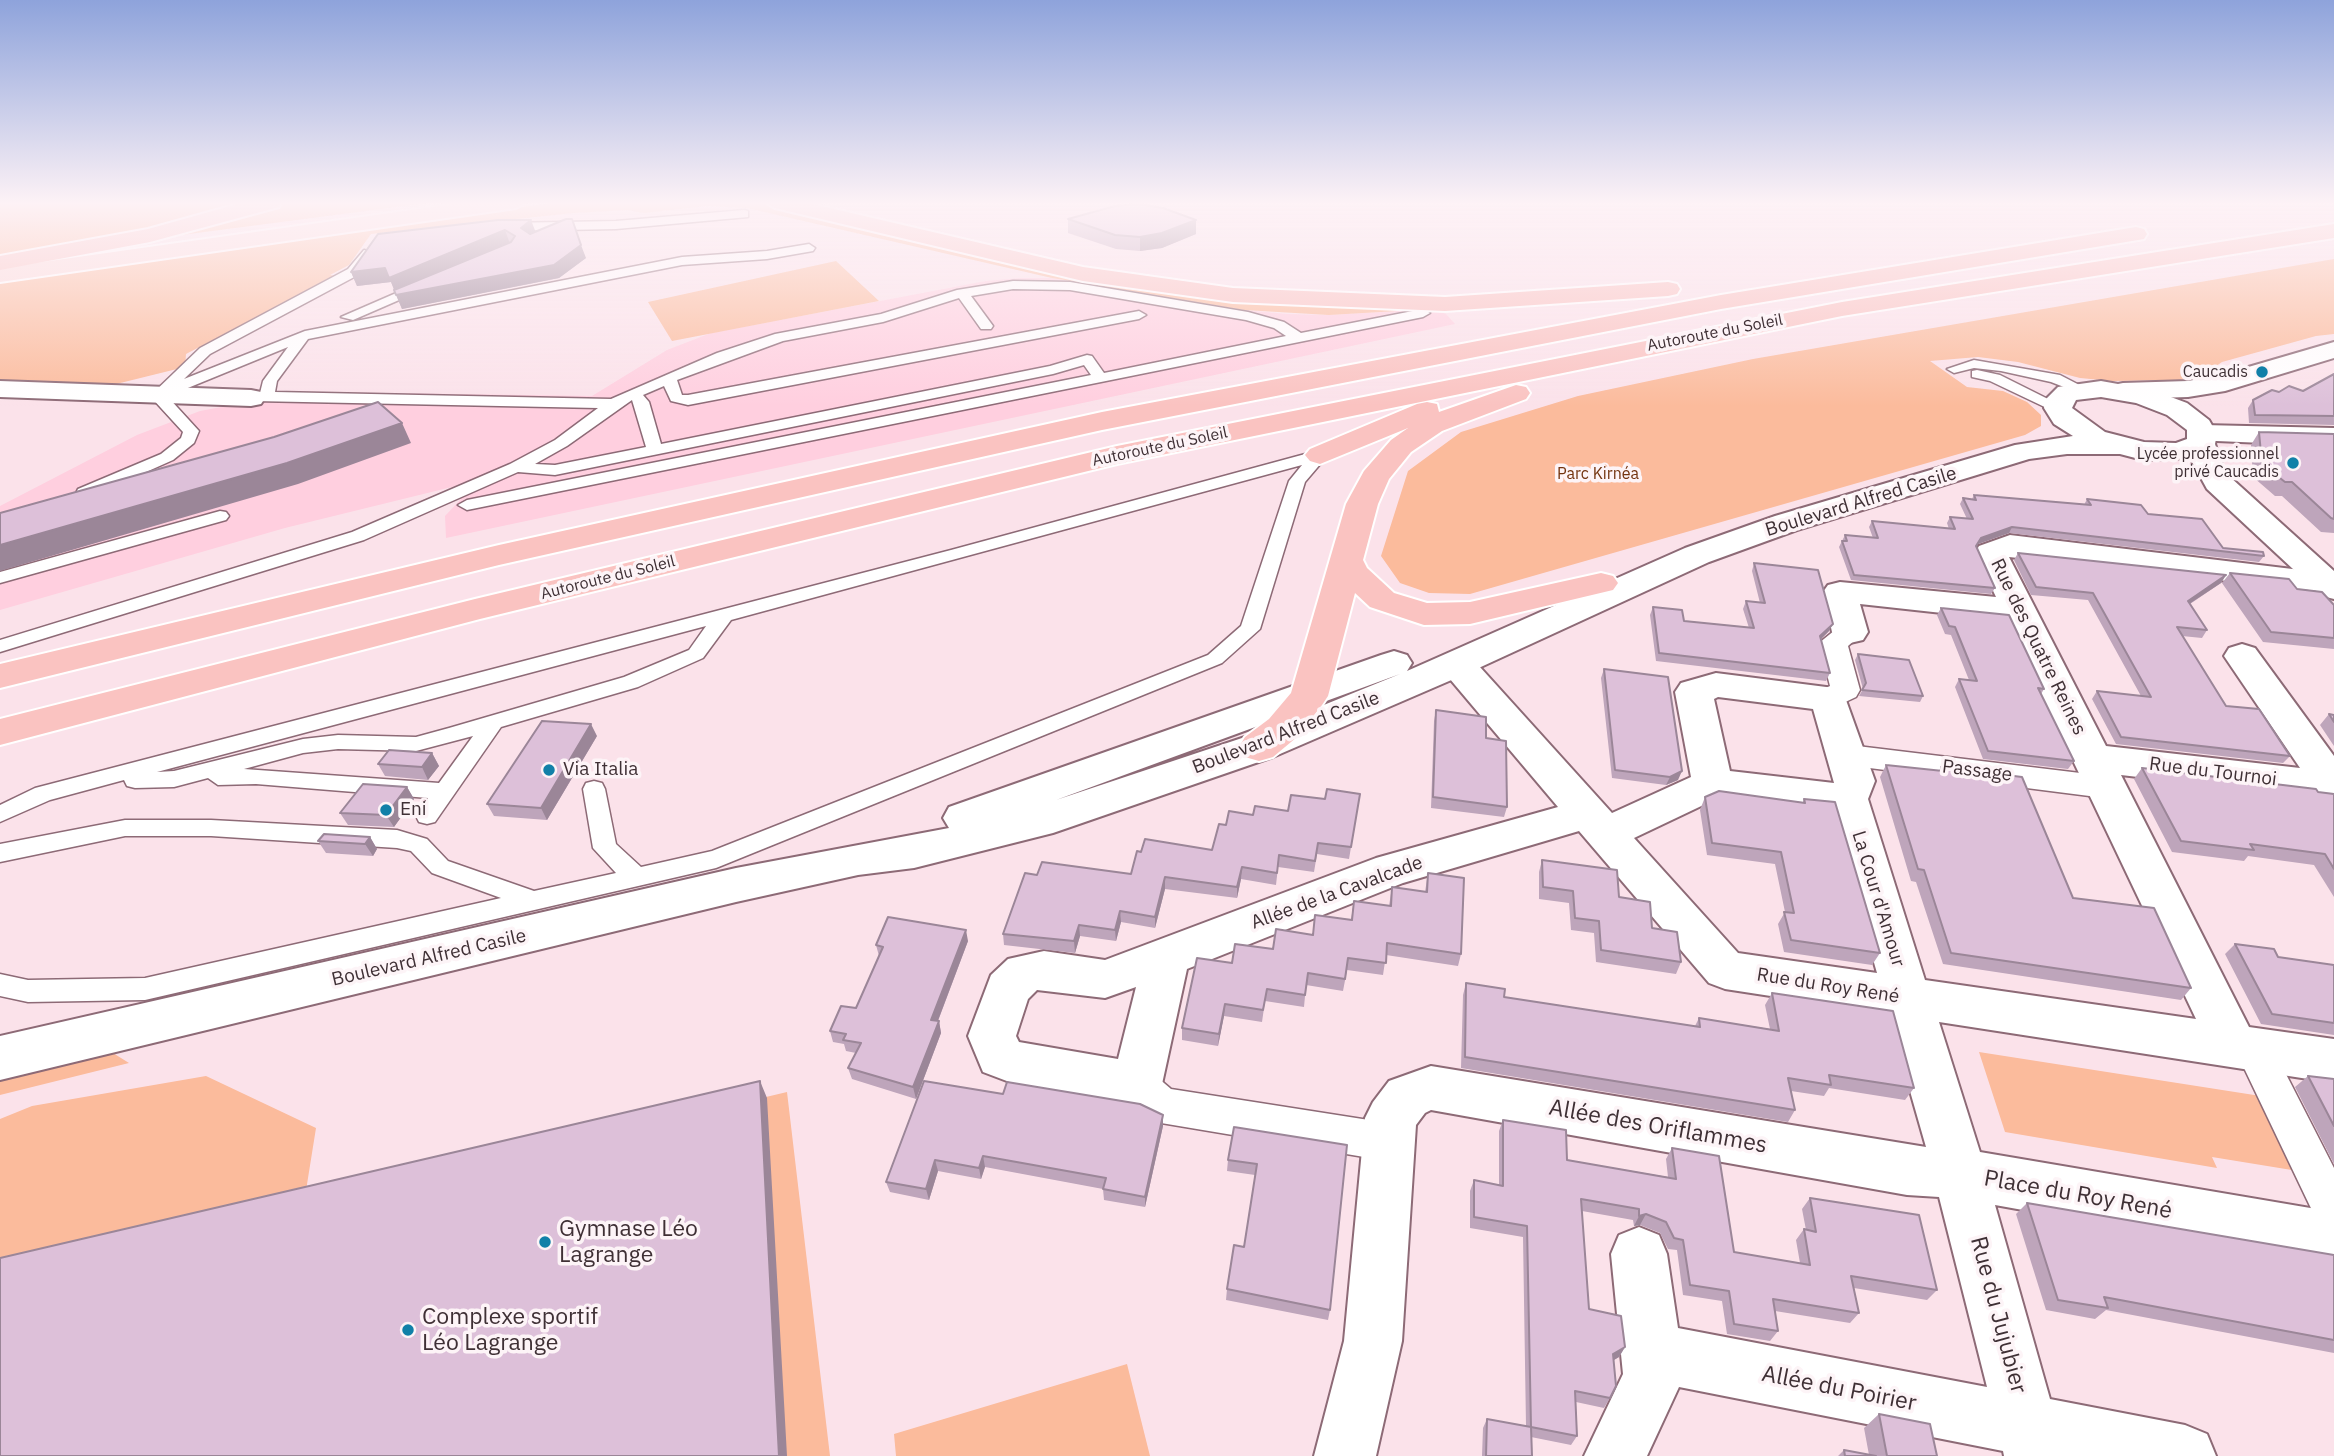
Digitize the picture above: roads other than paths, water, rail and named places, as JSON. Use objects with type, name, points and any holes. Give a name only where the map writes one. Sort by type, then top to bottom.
[{"type":"highway","points":[[1069,270],[1127,281],[1233,295],[1445,304],[1594,296],[1830,270]]},
{"type":"highway","name":"Autoroute du Soleil","points":[[0,676],[499,555],[1102,421],[1707,304],[1908,270]]},
{"type":"highway","name":"Autoroute du Soleil","points":[[0,732],[488,607],[1117,455],[1695,337],[2078,270]]},
{"type":"highway","points":[[1320,455],[1438,406],[1550,379],[1695,337]]},
{"type":"highway","points":[[1259,747],[1283,727],[1309,695],[1362,504],[1375,477],[1401,446],[1432,425],[1550,379]]},
{"type":"highway","points":[[1346,559],[1353,573],[1382,600],[1424,614],[1470,613],[1601,583]]},
{"type":"main road","points":[[0,275],[36,270]]},
{"type":"street","points":[[2082,390],[2188,389],[2225,383],[2334,350]]},
{"type":"street","points":[[2225,383],[2199,400],[2198,432],[2207,465],[2218,483],[2331,586]]},
{"type":"street","points":[[0,389],[260,398]]},
{"type":"street","name":"Boulevard Alfred Casile","points":[[2025,452],[2052,435],[2061,413],[2059,400],[2068,393],[2082,390]]},
{"type":"street","points":[[2123,391],[2161,402],[2198,432],[2334,437]]},
{"type":"street","points":[[2061,413],[2095,438],[2130,448],[2218,483]]},
{"type":"street","name":"Boulevard Alfred Casile","points":[[858,859],[911,836],[1309,695],[1601,583],[1697,555],[1786,523],[2025,452],[2067,444],[2179,452],[2198,432]]},
{"type":"street","name":"Rue des Quatre Reines","points":[[2243,1047],[2098,773],[1991,553],[2010,545],[2331,586]]},
{"type":"street","name":"Boulevard Alfred Casile","points":[[0,1058],[736,885],[858,859],[914,852],[1038,822],[1259,747],[1457,664],[1697,555]]},
{"type":"street","points":[[1848,799],[1712,785],[1694,692],[1716,685],[1829,698],[1846,690],[1833,643],[1850,632],[1840,592],[2017,610]]},
{"type":"street","points":[[2242,656],[2334,786]]},
{"type":"street","name":"Rue du Roy René","points":[[1457,664],[1725,970],[2334,1061]]},
{"type":"street","name":"La Cour d'Amour","points":[[1829,698],[1855,781],[1848,799],[1908,999]]},
{"type":"street","name":"Passage","points":[[1849,755],[2098,773]]},
{"type":"street","name":"Rue du Tournoi","points":[[2098,773],[2334,786]]},
{"type":"street","name":"Allée de la Cavalcade","points":[[1137,1084],[1020,1064],[1000,1057],[992,1036],[1008,989],[1024,973],[1044,970],[1105,979],[1391,870],[1598,823],[1712,785]]},
{"type":"street","points":[[1167,957],[1137,1084],[1161,1105],[1388,1142]]},
{"type":"street","name":"Place du Roy René","points":[[1908,999],[1960,1174],[2334,1238]]},
{"type":"street","points":[[2243,1047],[2334,1212]]},
{"type":"street","name":"Allée des Oriflammes","points":[[1345,1456],[1373,1341],[1391,1118],[1407,1097],[1431,1088],[1907,1170],[1960,1174]]},
{"type":"street","name":"Rue du Jujubier","points":[[1960,1174],[2031,1441]]},
{"type":"street","points":[[1615,1456],[1653,1377],[1639,1254]]},
{"type":"street","name":"Allée du Poirier","points":[[1652,1352],[2031,1441],[2185,1456]]},
{"type":"lane","points":[[158,396],[205,351],[355,270]]},
{"type":"lane","points":[[260,398],[267,392],[270,381],[303,336],[636,270]]},
{"type":"lane","points":[[158,396],[436,281]]},
{"type":"lane","points":[[0,646],[358,536],[516,467],[561,443],[614,404],[634,393],[751,346],[883,318],[962,293],[1013,285],[1070,286],[1248,316],[1279,325],[1298,338]]},
{"type":"lane","points":[[962,293],[986,326]]},
{"type":"lane","points":[[374,307],[393,318]]},
{"type":"lane","points":[[467,505],[1423,313]]},
{"type":"lane","points":[[669,378],[676,398],[688,400],[1139,315]]},
{"type":"lane","points":[[516,467],[536,471],[555,470],[1053,370],[1087,359],[1101,378]]},
{"type":"lane","points":[[2061,413],[1995,378],[1954,369],[1974,364],[2001,367],[2055,378],[2082,390]]},
{"type":"lane","points":[[634,393],[641,402],[655,450]]},
{"type":"lane","points":[[69,500],[153,464],[188,440],[191,431],[158,396]]},
{"type":"lane","points":[[260,398],[614,404]]},
{"type":"lane","points":[[0,814],[43,794],[1320,455]]},
{"type":"lane","points":[[0,985],[28,991],[145,989],[716,859],[1215,659],[1250,629],[1297,481],[1320,455]]},
{"type":"lane","points":[[516,467],[521,494]]},
{"type":"lane","points":[[0,578],[220,516]]},
{"type":"lane","points":[[174,779],[303,746],[338,743],[416,744],[631,682],[695,653],[725,614]]},
{"type":"lane","points":[[428,816],[493,723]]},
{"type":"lane","points":[[101,780],[256,776],[445,791]]},
{"type":"lane","points":[[594,789],[605,848],[635,876]]},
{"type":"lane","points":[[0,853],[125,828],[211,828],[397,839],[419,845],[440,867],[531,900]]},
{"type":"place","name":"Caucadis","points":[[2262,372]]},
{"type":"place","name":"Lycée professionnel privé Caucadis","points":[[2293,463]]},
{"type":"place","name":"Via Italia","points":[[549,770]]},
{"type":"place","name":"Eni","points":[[386,810]]},
{"type":"place","name":"Gymnase Léo Lagrange","points":[[545,1242]]},
{"type":"place","name":"Complexe sportif Léo Lagrange","points":[[408,1330]]},
{"type":"park label","name":"Parc Kirnéa","points":[[1598,474]]}]
